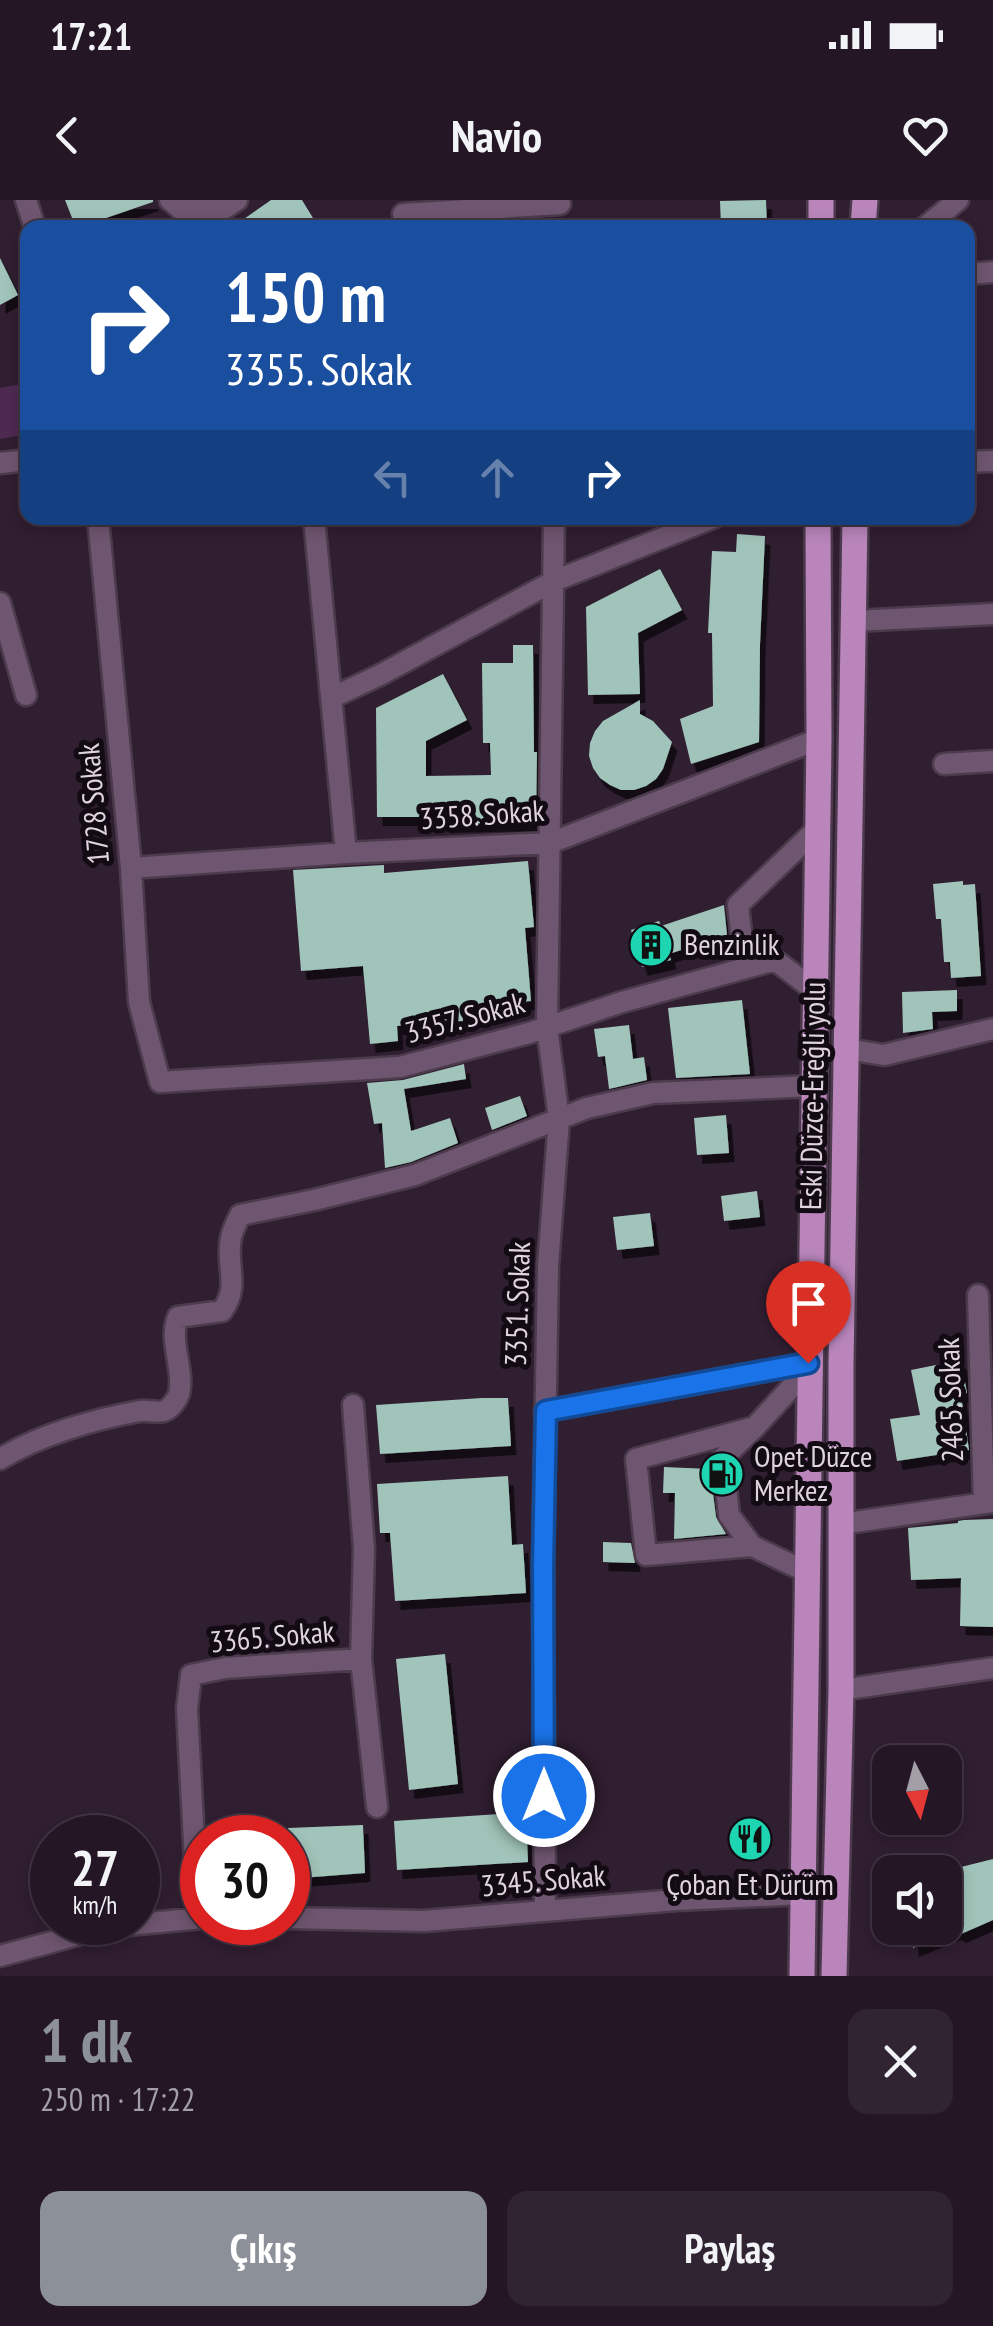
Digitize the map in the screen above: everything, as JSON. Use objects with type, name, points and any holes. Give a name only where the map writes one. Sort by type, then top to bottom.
[{"type":"main road","name":"Eski Düzce-Ereğli yolu","points":[[802,1976],[819,739],[818,525]]},
{"type":"main road","name":"Eski Düzce-Ereğli yolu","points":[[834,1976],[856,525]]},
{"type":"street","points":[[170,200],[182,210],[225,208],[238,200]]},
{"type":"street","points":[[934,220],[958,200]]},
{"type":"street","points":[[403,214],[560,202]]},
{"type":"street","name":"1728 Sokak","points":[[99,525],[131,868],[139,1002],[160,1082]]},
{"type":"street","points":[[315,525],[346,853]]},
{"type":"street","name":"3351. Sokak","points":[[545,1911],[543,1566],[548,1266],[560,1119],[547,1026],[554,525]]},
{"type":"street","points":[[331,698],[554,581],[695,525]]},
{"type":"street","points":[[0,603],[6,648],[26,695]]},
{"type":"street","points":[[854,622],[993,614]]},
{"type":"street","name":"3358. Sokak","points":[[131,868],[550,843],[819,739]]},
{"type":"street","points":[[944,764],[993,761]]},
{"type":"street","points":[[814,990],[742,941],[738,905],[817,829]]},
{"type":"street","name":"3357. Sokak","points":[[160,1082],[400,1068],[775,960]]},
{"type":"street","points":[[847,1050],[884,1055],[993,1028]]},
{"type":"street","points":[[0,1459],[80,1425],[164,1410],[173,1404],[180,1392],[174,1327],[178,1316],[222,1311],[228,1302],[233,1288],[230,1240],[240,1215],[415,1175],[587,1108],[653,1094],[814,1086]]},
{"type":"street","name":"2465. Sokak","points":[[978,1295],[988,1502]]},
{"type":"street","points":[[546,1411],[808,1366]]},
{"type":"street","points":[[807,1572],[752,1546],[729,1515],[723,1458],[756,1427],[808,1366]]},
{"type":"street","points":[[353,1405],[364,1549],[361,1659],[377,1807]]},
{"type":"street","points":[[752,1546],[646,1555],[636,1459],[756,1427]]},
{"type":"street","points":[[841,1524],[988,1502]]},
{"type":"street","name":"3365. Sokak","points":[[194,1815],[187,1709],[192,1676],[225,1668],[361,1659]]},
{"type":"street","points":[[840,1690],[993,1668]]},
{"type":"street","name":"3345. Sokak","points":[[310,1918],[424,1921],[803,1894]]},
{"type":"street","points":[[0,1956],[107,1926],[180,1920]]},
{"type":"shaded area","points":[[20,384],[20,435],[0,439],[0,388]]},
{"type":"building","points":[[65,200],[153,200],[100,220],[73,220]]},
{"type":"building","points":[[271,200],[302,200],[314,220],[242,220]]},
{"type":"building","points":[[766,200],[767,220],[721,220],[720,201]]},
{"type":"building","points":[[0,258],[18,295],[0,305]]},
{"type":"building","points":[[737,534],[765,536],[759,742],[691,764],[680,719],[713,706],[712,633],[708,633],[712,551],[736,552]]},
{"type":"building","points":[[660,569],[682,610],[638,633],[640,694],[588,695],[586,607]]},
{"type":"building","points":[[513,645],[533,645],[536,822],[444,824],[444,817],[377,817],[376,708],[443,674],[467,720],[426,741],[426,776],[491,775],[490,743],[483,743],[482,663],[513,663]]},
{"type":"building","points":[[640,700],[640,714],[653,721],[672,742],[656,779],[634,790],[621,790],[600,778],[593,768],[590,743],[603,721]]},
{"type":"building","points":[[528,861],[534,927],[525,928],[531,1001],[462,1007],[463,1021],[397,1026],[398,1041],[370,1044],[363,966],[301,971],[293,870],[384,865],[384,873]]},
{"type":"building","points":[[963,881],[963,885],[975,884],[981,976],[951,978],[950,962],[944,962],[941,919],[936,919],[933,884]]},
{"type":"building","points":[[724,905],[727,935],[669,954],[671,960],[642,967],[631,930],[659,921],[661,926]]},
{"type":"building","points":[[957,990],[957,1011],[932,1012],[933,1029],[903,1033],[902,992]]},
{"type":"building","points":[[742,1000],[750,1074],[676,1078],[668,1008]]},
{"type":"building","points":[[629,1025],[633,1059],[644,1057],[647,1080],[609,1089],[605,1056],[598,1057],[594,1029]]},
{"type":"building","points":[[464,1064],[466,1079],[404,1089],[411,1131],[450,1118],[458,1143],[385,1168],[382,1123],[374,1124],[367,1083],[403,1080]]},
{"type":"building","points":[[520,1096],[527,1116],[492,1130],[485,1108]]},
{"type":"building","points":[[726,1115],[729,1153],[697,1155],[694,1118]]},
{"type":"building","points":[[757,1191],[760,1217],[724,1221],[721,1196]]},
{"type":"building","points":[[650,1213],[654,1246],[617,1250],[613,1217]]},
{"type":"building","points":[[961,1360],[967,1393],[961,1394],[969,1450],[897,1461],[890,1419],[920,1415],[911,1370]]},
{"type":"building","points":[[508,1398],[511,1446],[380,1454],[376,1405]]},
{"type":"building","points":[[664,1467],[710,1469],[716,1517],[726,1534],[674,1539],[675,1493],[663,1493]]},
{"type":"building","points":[[508,1476],[512,1545],[523,1544],[526,1593],[395,1601],[390,1533],[380,1533],[377,1484]]},
{"type":"building","points":[[993,1519],[993,1627],[960,1626],[961,1578],[911,1580],[908,1528]]},
{"type":"building","points":[[603,1542],[631,1543],[635,1563],[603,1562]]},
{"type":"building","points":[[445,1654],[458,1784],[409,1790],[396,1659]]},
{"type":"building","points":[[526,1814],[528,1862],[397,1870],[394,1821]]},
{"type":"building","points":[[363,1825],[365,1873],[310,1877],[310,1827]]},
{"type":"building","points":[[993,1859],[993,1920],[962,1934],[962,1867]]},
{"type":"place","name":"Benzinlik","points":[[651,945]]},
{"type":"place","name":"Opet Düzce Merkez","points":[[722,1474]]},
{"type":"place","name":"Çoban Et Dürüm","points":[[750,1839]]},
{"type":"route","points":[[544,1796],[546,1411],[808,1363]]}]
